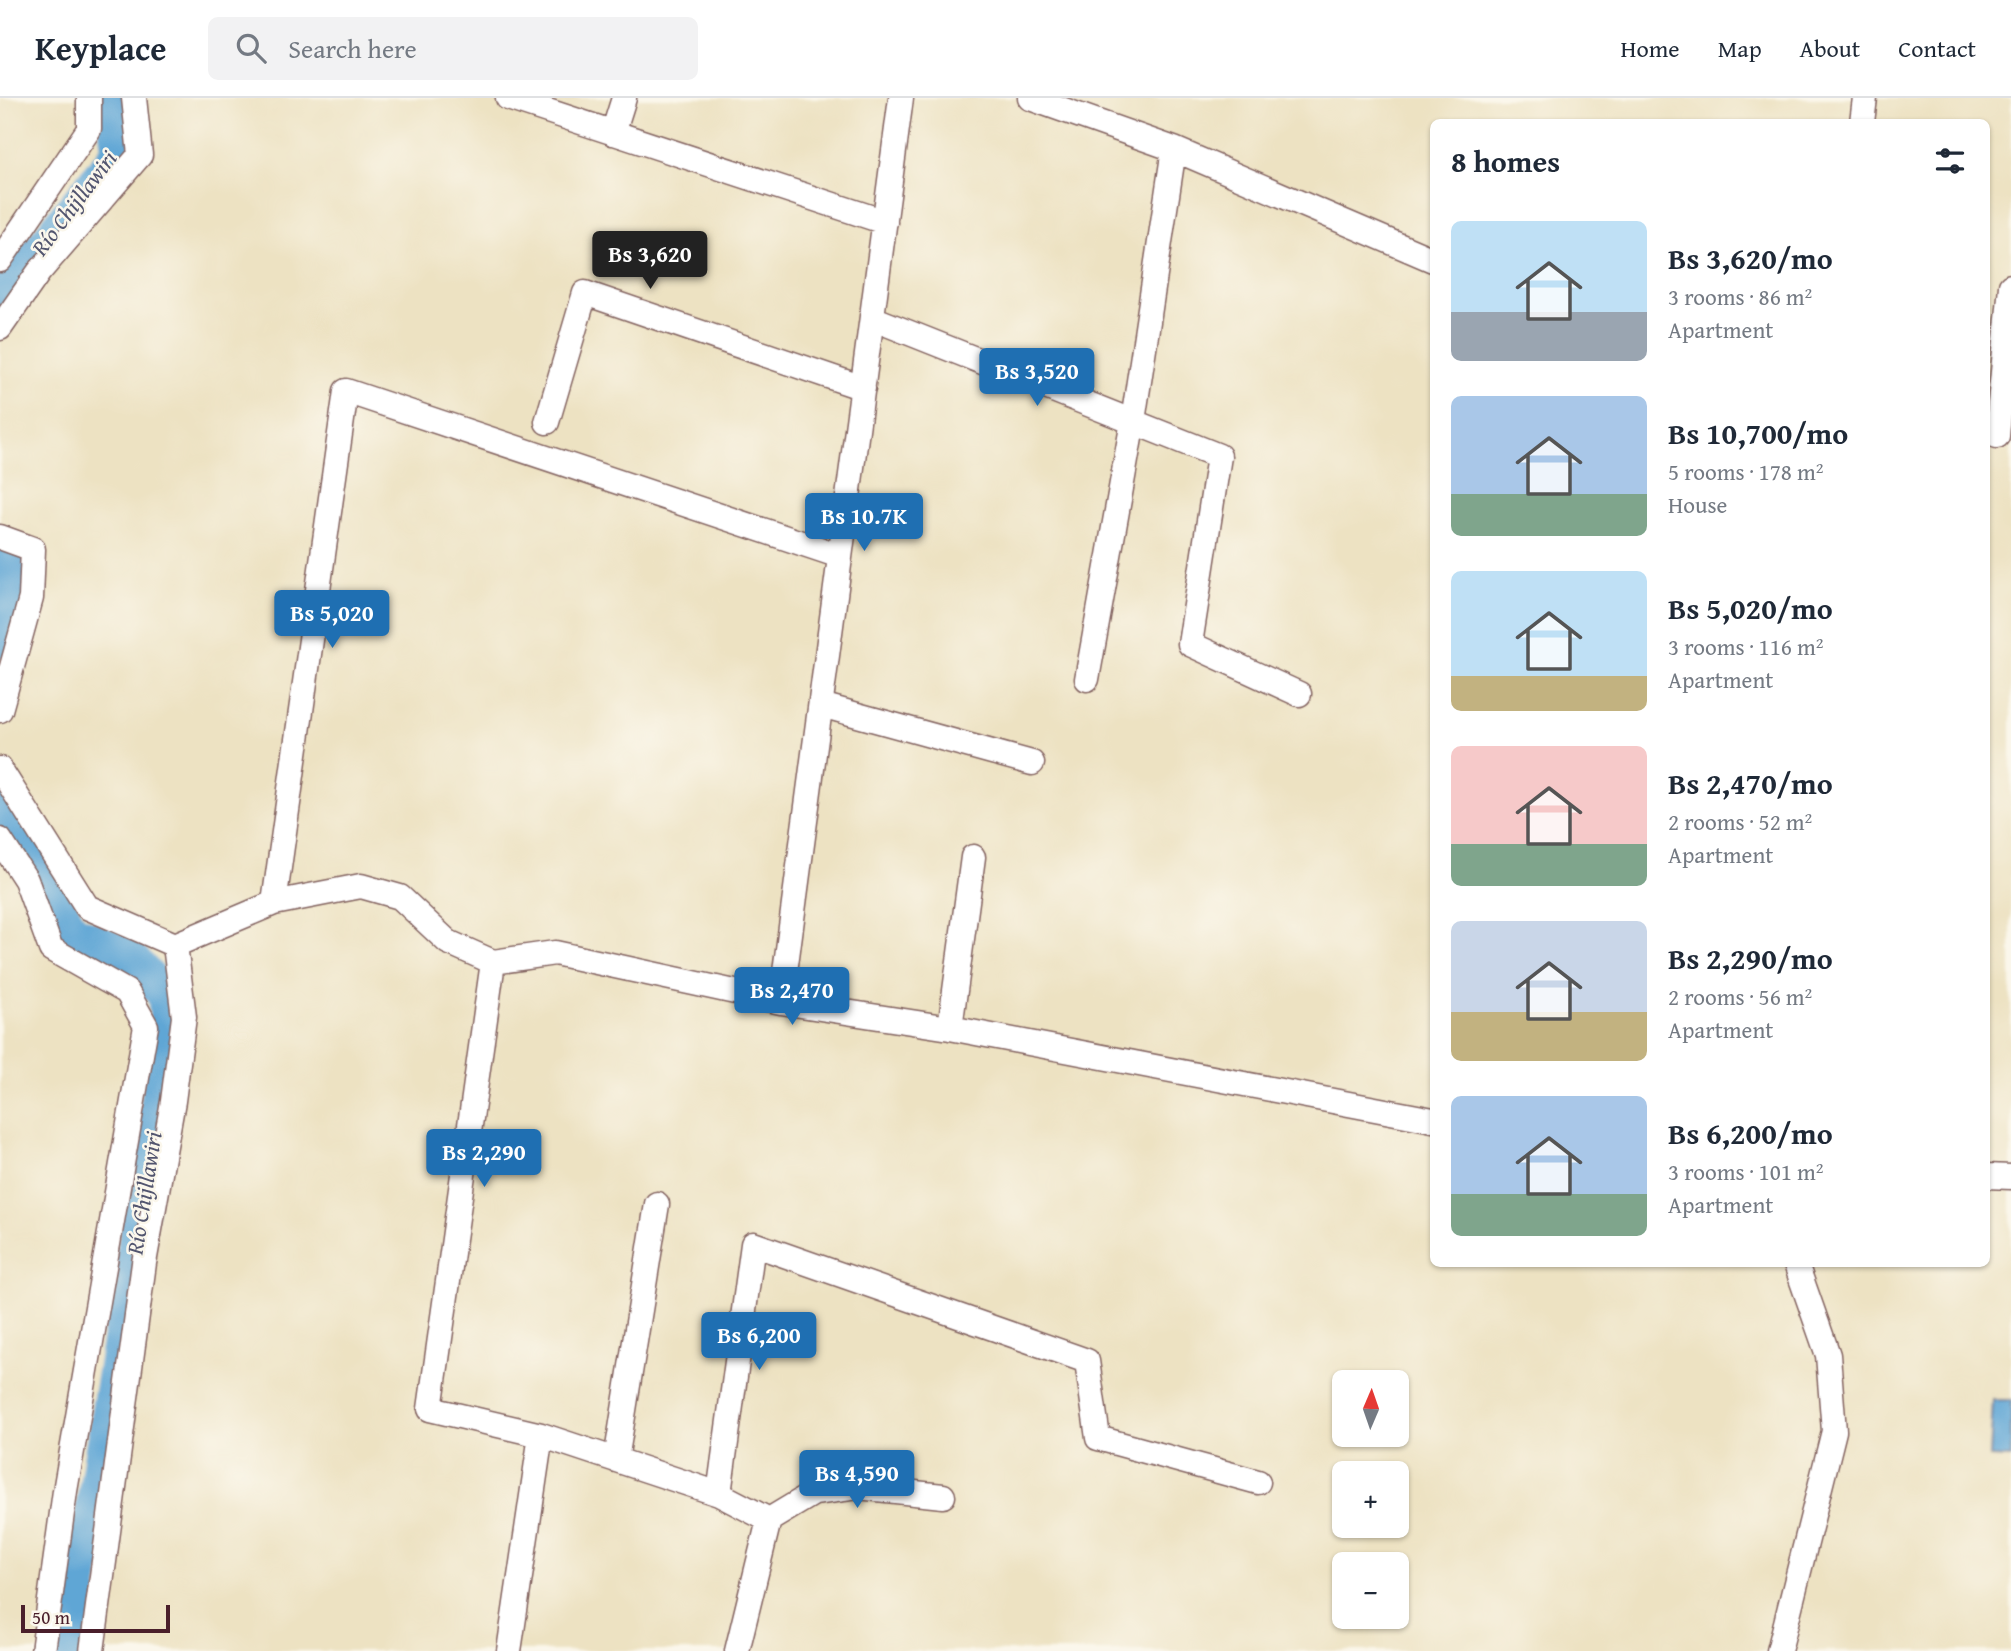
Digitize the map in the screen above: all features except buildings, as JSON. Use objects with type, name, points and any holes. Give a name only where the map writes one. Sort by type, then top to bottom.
[{"type":"street","points":[[0,260],[89,129],[89,98]]},
{"type":"street","points":[[0,328],[39,272],[140,155],[134,98]]},
{"type":"street","points":[[508,98],[885,222]]},
{"type":"street","points":[[613,133],[624,98]]},
{"type":"street","points":[[781,1002],[901,98]]},
{"type":"street","points":[[1030,98],[1174,149],[1430,259]]},
{"type":"street","points":[[1862,119],[1865,98]]},
{"type":"street","points":[[1087,679],[1133,421],[1174,149]]},
{"type":"street","points":[[547,422],[585,293],[863,388]]},
{"type":"street","points":[[1997,436],[2005,299]]},
{"type":"street","points":[[872,318],[1219,456],[1190,644],[1299,694]]},
{"type":"street","points":[[274,903],[346,391],[840,556]]},
{"type":"street","points":[[0,537],[33,549],[32,598],[0,710]]},
{"type":"street","points":[[821,705],[1032,762]]},
{"type":"street","points":[[0,769],[86,907],[175,945],[274,903],[360,886],[400,897],[448,942],[493,962],[555,953],[781,1002],[950,1028],[1430,1119]]},
{"type":"street","points":[[0,840],[26,880],[51,949],[127,992],[146,1026],[65,1490],[43,1651]]},
{"type":"street","points":[[950,1028],[973,858]]},
{"type":"street","points":[[92,1651],[144,1263],[173,1101],[184,1017],[175,945]]},
{"type":"street","points":[[493,962],[430,1409],[541,1435],[719,1494],[769,1520]]},
{"type":"street","points":[[1990,1176],[2011,1177]]},
{"type":"street","points":[[616,1460],[657,1203]]},
{"type":"street","points":[[719,1494],[753,1244],[1087,1361],[1098,1438],[1258,1482]]},
{"type":"street","points":[[1779,1651],[1834,1431],[1828,1355],[1797,1267]]},
{"type":"street","points":[[509,1651],[541,1435]]},
{"type":"street","points":[[737,1651],[769,1520],[814,1493],[858,1487],[943,1496]]},
{"type":"water","points":[[1993,1400],[2011,1400],[2011,1458],[1990,1457]]},
{"type":"waterway","name":"Río Chijllawiri","points":[[0,298],[119,152],[112,98]]},
{"type":"waterway","name":"Río Chijllawiri","points":[[0,566],[21,572],[0,641]]},
{"type":"waterway","name":"Río Chijllawiri","points":[[0,802],[28,839],[71,930],[128,955],[165,995],[168,1038],[70,1651]]}]
